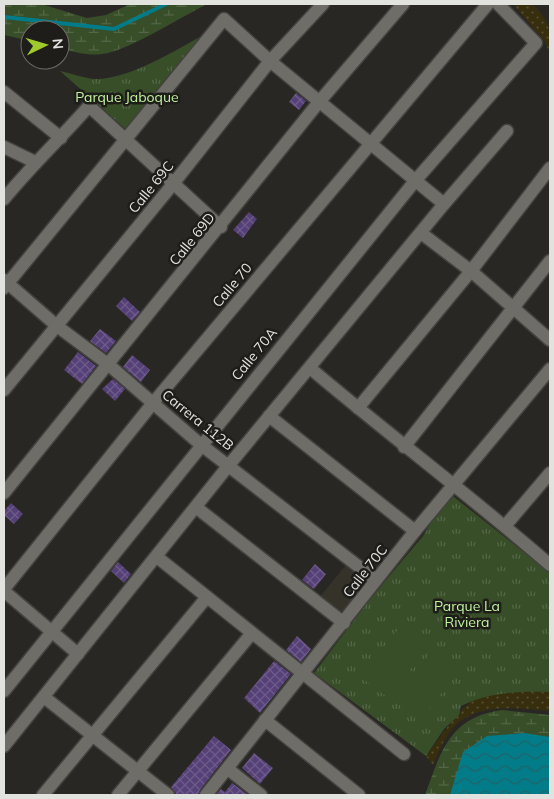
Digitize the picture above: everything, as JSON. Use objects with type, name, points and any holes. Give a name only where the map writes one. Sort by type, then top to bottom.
[{"type":"street","name":"Calle 69C","points":[[4,390],[173,184],[270,61],[323,4]]},
{"type":"street","name":"Calle 69D","points":[[4,493],[221,227],[320,102],[403,4]]},
{"type":"street","name":"Calle 70","points":[[4,590],[153,403],[369,143],[488,4]]},
{"type":"street","name":"Calle 70A","points":[[4,691],[200,444],[415,180],[536,43],[498,4]]},
{"type":"street","points":[[5,284],[224,19],[270,61],[444,204]]},
{"type":"street","points":[[4,92],[61,138]]},
{"type":"street","points":[[4,199],[35,162],[61,138],[89,106],[221,227]]},
{"type":"street","points":[[4,746],[269,416],[444,204],[507,131]]},
{"type":"street","points":[[4,147],[35,162]]},
{"type":"street","points":[[358,408],[471,272],[550,168]]},
{"type":"street","points":[[422,233],[471,272],[550,340]]},
{"type":"street","points":[[404,447],[514,310],[550,260]]},
{"type":"street","name":"Carrera 112B","points":[[5,284],[109,365],[200,444],[376,580]]},
{"type":"street","points":[[310,368],[404,447],[454,484],[550,563]]},
{"type":"street","name":"Calle 70C","points":[[206,795],[415,531],[550,369]]},
{"type":"street","points":[[269,416],[415,531]]},
{"type":"street","points":[[505,526],[550,473]]},
{"type":"street","points":[[196,508],[344,623]]},
{"type":"street","points":[[157,557],[404,754]]},
{"type":"street","points":[[4,590],[78,654]]},
{"type":"street","points":[[43,795],[207,597]]},
{"type":"street","points":[[118,795],[252,633]]},
{"type":"street","points":[[44,696],[168,795]]},
{"type":"street","points":[[265,720],[359,795]]},
{"type":"street","points":[[228,769],[261,795]]},
{"type":"shaded area","points":[[346,565],[368,584],[341,616],[319,598]]},
{"type":"green space","points":[[4,4],[41,4],[87,18],[106,15],[130,4],[207,4],[125,47],[102,54],[70,50],[70,20],[20,20],[20,39],[4,35]]},
{"type":"green space","name":"Parque Jaboque","points":[[215,29],[130,133],[60,71],[94,79],[124,74],[156,61]]},
{"type":"green space","name":"Parque La Riviera","points":[[454,484],[454,497],[550,573],[550,692],[505,693],[472,701],[461,706],[459,715],[444,729],[426,756],[314,673],[370,599],[423,536]]},
{"type":"green space","points":[[403,622],[430,641],[390,699],[363,679]]},
{"type":"green space","points":[[433,650],[459,671],[419,721],[394,700]]},
{"type":"green space","points":[[502,710],[550,715],[550,795],[425,795],[442,751],[459,729],[470,720],[484,714]]},
{"type":"sand","points":[[513,4],[533,4],[543,17],[549,32],[550,54],[545,42]]},
{"type":"sand","points":[[524,691],[550,692],[550,711],[509,708],[482,711],[458,723],[449,733],[433,765],[426,756],[461,711],[474,700],[492,694]]},
{"type":"water","points":[[524,733],[550,737],[550,795],[450,795],[463,752],[487,736]]},
{"type":"building","points":[[296,93],[306,101],[299,110],[289,102]]},
{"type":"building","points":[[249,212],[257,219],[243,238],[233,230]]},
{"type":"building","points":[[124,297],[140,312],[132,321],[116,306]]},
{"type":"building","points":[[100,329],[116,341],[106,353],[90,341]]},
{"type":"building","points":[[78,352],[96,366],[82,384],[64,370]]},
{"type":"building","points":[[132,355],[150,370],[141,382],[123,367]]},
{"type":"building","points":[[113,379],[125,389],[115,401],[102,389]]},
{"type":"building","points":[[11,503],[23,514],[14,524],[4,515],[4,511]]},
{"type":"building","points":[[118,562],[131,574],[124,583],[111,571]]},
{"type":"building","points":[[315,564],[326,574],[314,589],[302,580]]},
{"type":"building","points":[[297,636],[311,649],[301,662],[286,650]]},
{"type":"building","points":[[274,661],[291,674],[260,713],[244,698]]},
{"type":"building","points":[[214,736],[231,750],[198,795],[177,795],[171,787]]},
{"type":"building","points":[[254,753],[273,768],[260,784],[242,768]]},
{"type":"building","points":[[232,783],[248,795],[216,795],[221,789],[225,792]]},
{"type":"waterway","points":[[4,17],[114,29],[166,4]]}]
